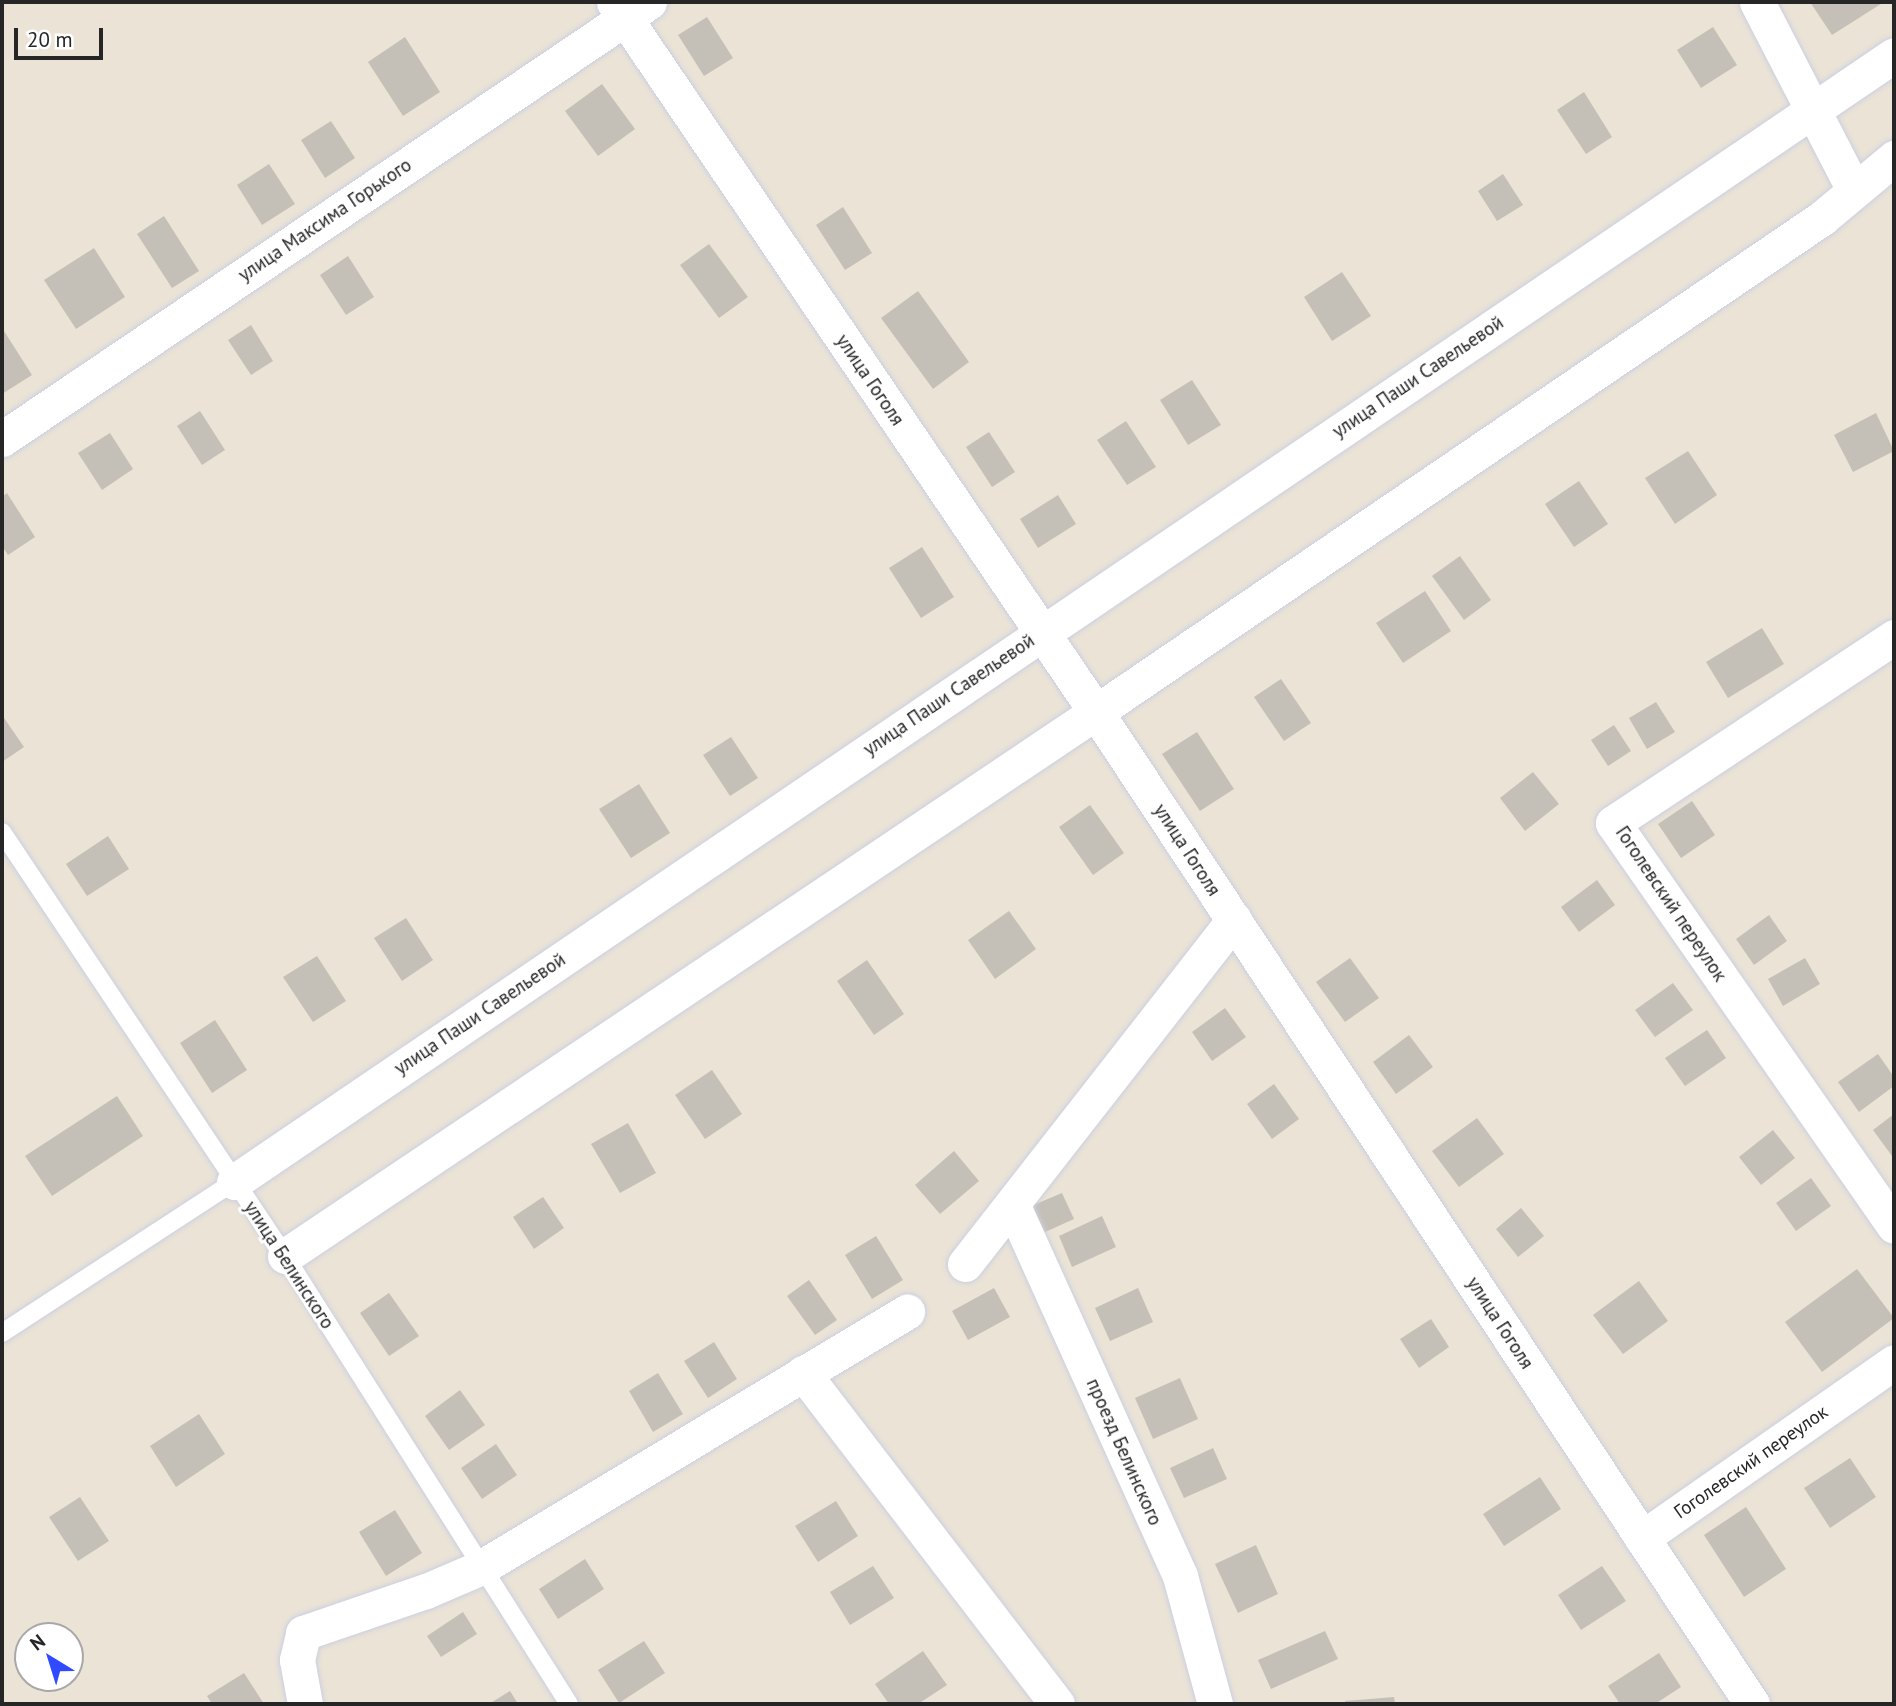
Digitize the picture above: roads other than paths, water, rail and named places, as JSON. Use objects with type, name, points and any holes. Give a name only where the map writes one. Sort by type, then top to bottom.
[{"type":"street","points":[[1757,2],[1810,111],[1854,190]]},
{"type":"street","name":"улица Максима Горького","points":[[2,439],[629,7]]},
{"type":"street","name":"улица Гоголя","points":[[629,7],[1752,1704]]},
{"type":"street","name":"улица Паши Савельевой","points":[[234,1182],[1894,55]]},
{"type":"street","points":[[285,1256],[1096,712],[1822,218],[1894,158]]},
{"type":"street","name":"Гоголевский переулок","points":[[1894,637],[1613,823],[1894,1226]]},
{"type":"street","points":[[965,1264],[1234,920]]},
{"type":"street","name":"проезд Белинского","points":[[1013,1206],[1180,1576],[1215,1704]]},
{"type":"street","points":[[305,1704],[297,1660],[303,1633],[426,1591],[482,1567],[907,1312]]},
{"type":"street","name":"Гоголевский переулок","points":[[1642,1538],[1894,1363]]},
{"type":"street","points":[[803,1373],[1057,1704]]},
{"type":"lane","name":"улица Белинского","points":[[2,832],[285,1256],[569,1704]]},
{"type":"lane","name":"улица Паши Савельевой","points":[[2,1333],[234,1182]]}]
